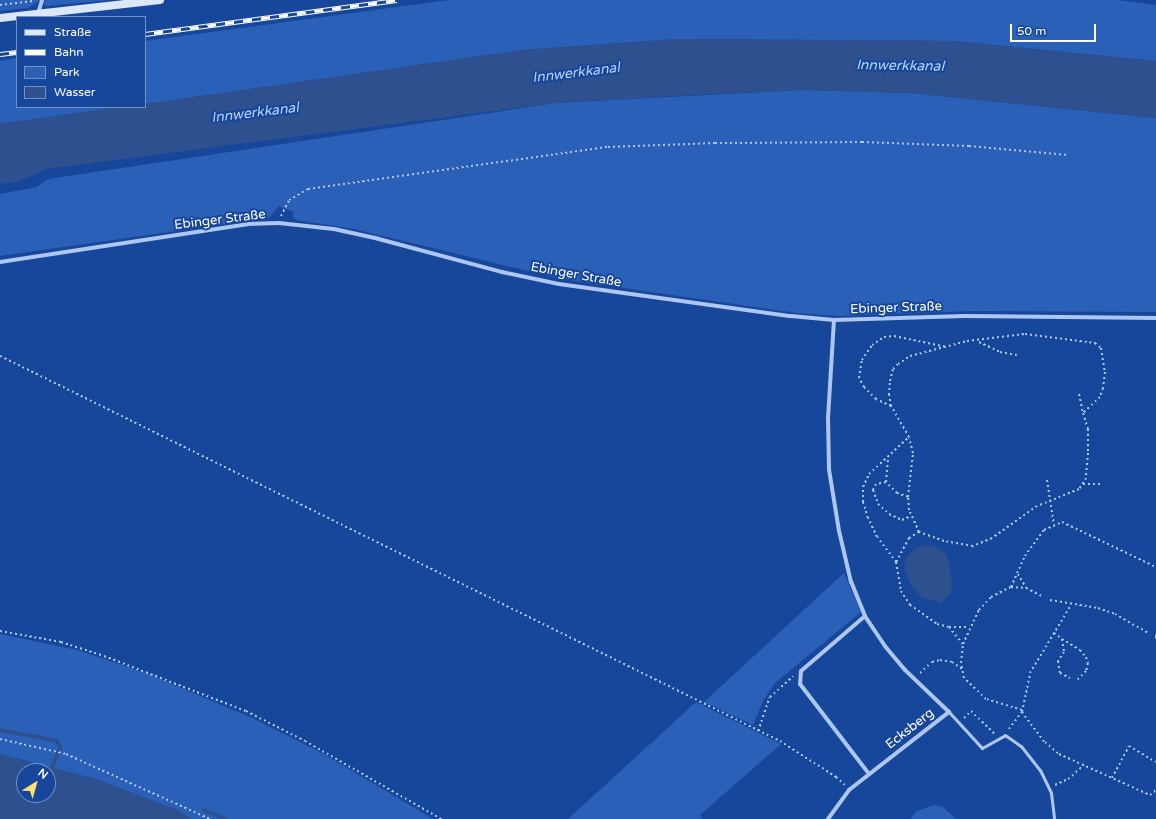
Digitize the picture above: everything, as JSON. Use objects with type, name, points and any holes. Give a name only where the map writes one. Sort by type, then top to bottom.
[{"type":"main road","points":[[19,16],[160,0]]},
{"type":"main road","points":[[0,18],[16,16]]},
{"type":"street","points":[[38,14],[42,0]]},
{"type":"street","name":"Ebinger Straße","points":[[0,262],[247,224],[279,223],[334,229],[375,238],[502,272],[559,284],[834,320],[964,316],[1156,318]]},
{"type":"street","name":"Ecksberg","points":[[828,819],[848,790],[949,712],[914,678],[885,646],[865,616],[851,582],[838,531],[829,469],[828,418],[834,320]]},
{"type":"street","points":[[865,616],[801,671],[800,684],[869,774]]},
{"type":"lane","points":[[949,712],[958,724],[982,748],[1005,735],[1021,746],[1040,770],[1049,789],[1054,819]]},
{"type":"path","points":[[0,5],[42,0]]},
{"type":"path","points":[[279,223],[289,200],[308,189],[608,147],[715,143],[862,142],[969,146],[1068,155]]},
{"type":"path","points":[[1083,413],[1100,397],[1103,388],[1105,372],[1101,348],[1095,343],[1025,334],[978,342],[967,341],[910,356],[893,369],[890,381],[891,406],[909,437],[913,454],[908,497],[912,516],[919,532],[944,541],[973,546],[988,541],[1019,517],[1049,500],[1065,496],[1084,484],[1100,484]]},
{"type":"path","points":[[891,406],[876,399],[864,387],[859,378],[862,360],[872,345],[884,337],[894,336],[948,347]]},
{"type":"path","points":[[978,342],[1000,352],[1017,355]]},
{"type":"path","points":[[0,356],[786,744],[836,777],[848,790]]},
{"type":"path","points":[[1078,394],[1088,429],[1088,453],[1084,484]]},
{"type":"path","points":[[909,437],[888,459],[870,474],[863,487],[868,518],[877,537],[896,562],[901,591],[910,605],[937,624],[949,627],[969,627]]},
{"type":"path","points":[[888,459],[886,482],[897,493],[908,497]]},
{"type":"path","points":[[1047,480],[1054,525]]},
{"type":"path","points":[[886,482],[876,484],[873,490],[878,504],[889,514],[902,520],[912,516]]},
{"type":"path","points":[[1010,587],[1018,574],[1025,556],[1044,530],[1062,522],[1156,568]]},
{"type":"path","points":[[896,562],[908,538],[919,532]]},
{"type":"path","points":[[1018,574],[1026,588]]},
{"type":"path","points":[[1042,596],[1026,588],[1010,587],[990,597],[979,610],[969,627],[963,644],[962,668],[964,678],[986,699],[1022,711],[1045,742],[1059,754],[1150,795],[1156,790]]},
{"type":"path","points":[[1050,600],[1071,605],[1098,608],[1115,614],[1156,636]]},
{"type":"path","points":[[1005,735],[1022,711],[1030,673],[1071,605]]},
{"type":"path","points":[[949,627],[963,644]]},
{"type":"path","points":[[0,631],[61,642],[104,656],[246,711],[305,741],[441,819]]},
{"type":"path","points":[[1054,633],[1062,640],[1080,650],[1086,657],[1088,663],[1086,671],[1077,680]]},
{"type":"path","points":[[1062,640],[1064,652],[1058,660],[1058,666],[1060,673],[1070,678]]},
{"type":"path","points":[[914,678],[932,662],[940,660],[952,662],[962,668]]},
{"type":"path","points":[[758,731],[770,698],[781,685],[801,671]]},
{"type":"path","points":[[958,724],[971,711],[988,727]]},
{"type":"path","points":[[0,739],[66,754],[210,819]]},
{"type":"path","points":[[1112,778],[1129,746],[1156,762]]},
{"type":"path","points":[[1049,789],[1068,779],[1084,765]]},
{"type":"green space","points":[[0,0],[40,0],[28,8],[0,11]]},
{"type":"green space","points":[[45,0],[110,0],[46,6],[43,3]]},
{"type":"green space","points":[[449,0],[1117,0],[1156,5],[1156,61],[954,41],[678,39],[523,50],[146,104],[146,41]]},
{"type":"green space","points":[[16,58],[16,108],[113,108],[0,124],[0,61]]},
{"type":"green space","points":[[803,90],[911,93],[1156,118],[1156,312],[973,311],[840,316],[797,313],[561,279],[354,229],[296,220],[293,217],[294,212],[279,206],[270,217],[262,219],[0,256],[0,194],[37,187],[48,179],[556,103]]},
{"type":"green space","points":[[844,573],[861,612],[775,683],[763,701],[753,725],[704,702]]},
{"type":"green space","points":[[0,634],[77,650],[149,674],[252,718],[324,754],[433,819],[192,819],[177,810],[99,780],[56,769],[56,763],[34,763],[0,754]]},
{"type":"green space","points":[[696,702],[781,744],[700,815],[703,819],[568,819]]},
{"type":"green space","points":[[934,805],[943,807],[956,819],[910,819],[917,811]]},
{"type":"water","name":"Innwerkkanal","points":[[678,39],[954,41],[1156,61],[1156,118],[911,93],[803,90],[692,95],[556,103],[46,169],[20,181],[0,184],[0,124],[113,108],[146,108],[146,104],[523,50]]},
{"type":"water","points":[[927,545],[941,549],[947,556],[952,583],[951,593],[941,603],[922,597],[912,587],[904,569],[906,558],[916,548]]},
{"type":"water","points":[[0,754],[34,763],[16,763],[16,803],[56,803],[56,769],[99,780],[177,810],[192,819],[0,819]]},
{"type":"waterway","points":[[0,730],[57,741],[61,748],[54,763]]},
{"type":"waterway","points":[[204,810],[225,819]]},
{"type":"railway","points":[[146,34],[397,0]]},
{"type":"railway","points":[[0,54],[16,52]]}]
